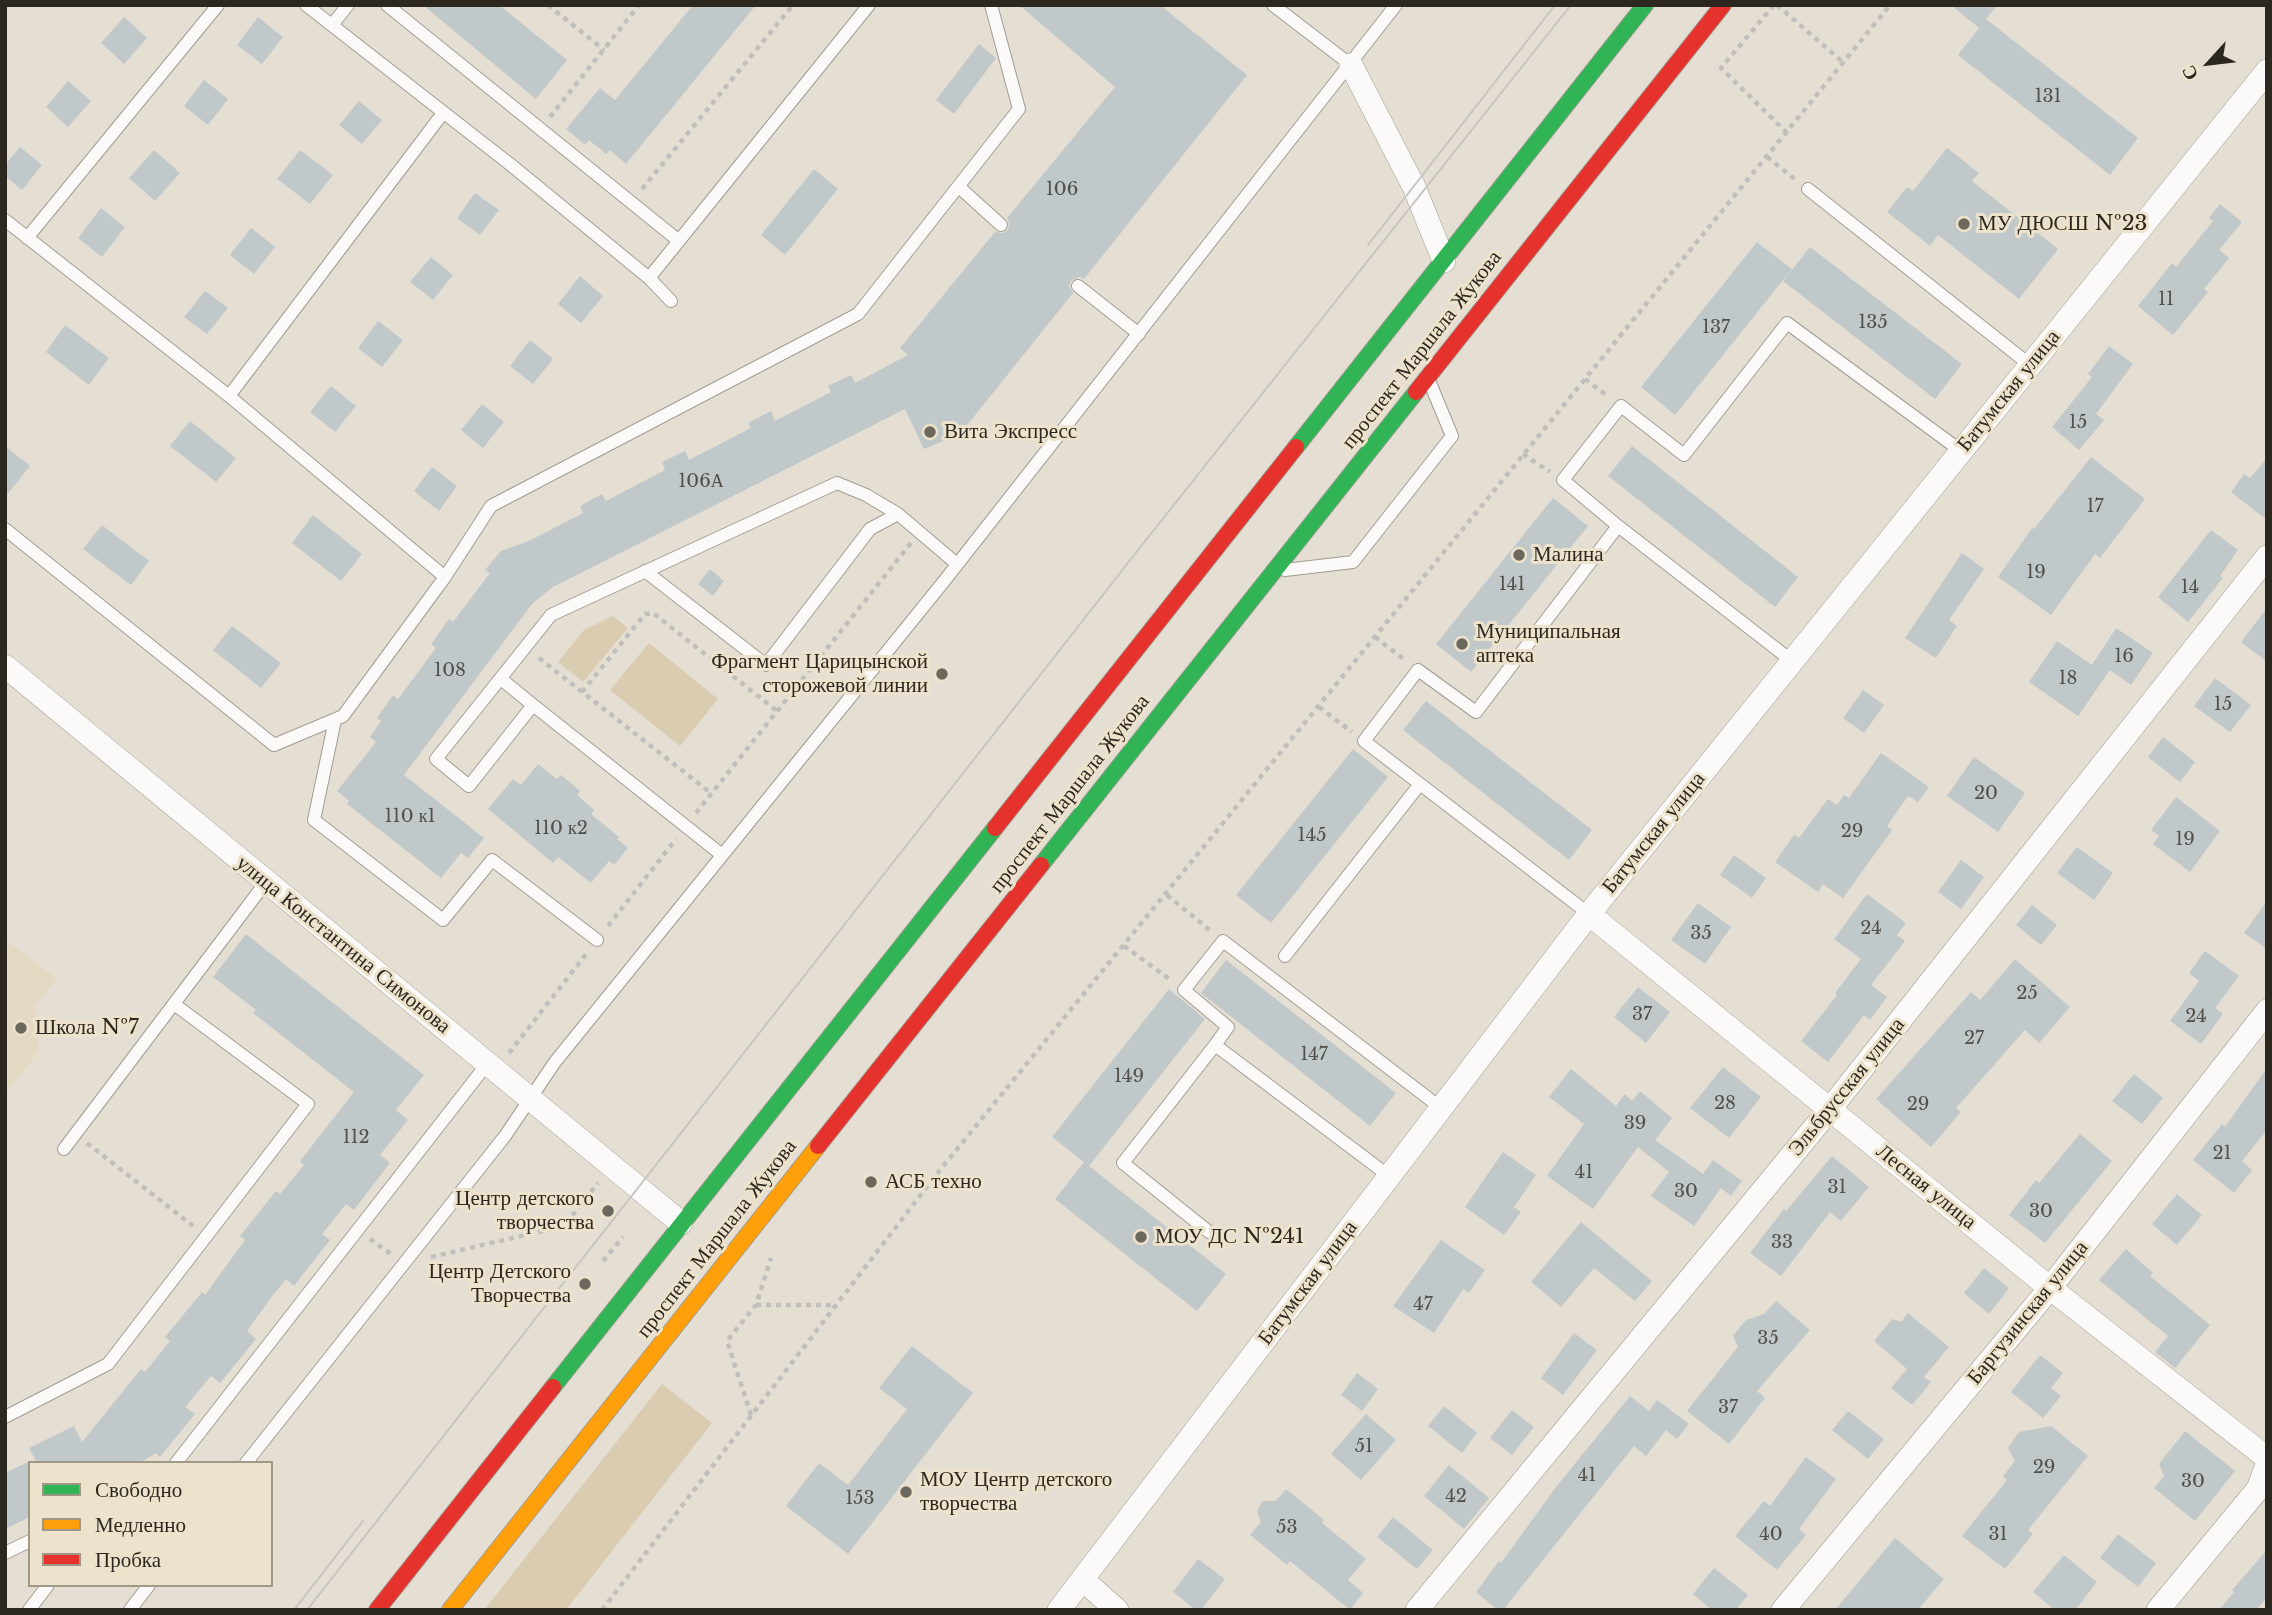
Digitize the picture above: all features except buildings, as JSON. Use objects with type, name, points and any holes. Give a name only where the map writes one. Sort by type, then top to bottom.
[{"type":"highway","name":"проспект Маршала Жукова","points":[[377,1610],[1644,5]]},
{"type":"highway","name":"проспект Маршала Жукова","points":[[450,1610],[1723,5]]},
{"type":"street","points":[[1351,65],[1414,187],[1444,261]]},
{"type":"street","name":"Батумская улица","points":[[1059,1610],[1589,914],[2267,71]]},
{"type":"street","name":"Эльбрусская улица","points":[[1418,1610],[1830,1109],[2267,556]]},
{"type":"street","name":"улица Константина Симонова","points":[[5,666],[681,1223]]},
{"type":"street","name":"Лесная улица","points":[[1589,914],[2050,1288],[2267,1458]]},
{"type":"street","name":"Баргузинская улица","points":[[1783,1610],[2050,1288],[2267,1011]]},
{"type":"street","points":[[2158,1610],[2258,1489],[2267,1465]]},
{"type":"street","points":[[1083,1580],[1117,1610]]},
{"type":"lane","points":[[27,238],[218,5]]},
{"type":"lane","points":[[306,5],[511,165],[649,278],[671,301]]},
{"type":"lane","points":[[332,25],[348,5]]},
{"type":"lane","points":[[387,5],[679,241]]},
{"type":"lane","points":[[649,278],[869,5]]},
{"type":"lane","points":[[5,529],[274,745],[343,716],[445,577],[491,506],[858,314],[1020,108],[991,5]]},
{"type":"lane","points":[[1273,5],[1351,65]]},
{"type":"lane","points":[[248,1461],[505,1136],[555,1062],[957,564],[1396,5]]},
{"type":"lane","points":[[229,396],[443,113]]},
{"type":"lane","points":[[959,187],[1001,225]]},
{"type":"lane","points":[[1808,189],[2031,365]]},
{"type":"lane","points":[[5,220],[229,396],[445,577]]},
{"type":"lane","points":[[1078,286],[1139,334]]},
{"type":"lane","points":[[1792,661],[1563,480],[1621,406],[1684,455],[1787,323],[1961,451]]},
{"type":"lane","points":[[1274,571],[1353,562],[1452,436],[1428,377]]},
{"type":"lane","points":[[533,705],[469,786],[436,759],[551,615],[837,483],[866,495],[898,514],[957,564]]},
{"type":"lane","points":[[645,570],[766,665],[870,529],[898,514]]},
{"type":"lane","points":[[1589,914],[1364,741],[1418,670],[1476,712],[1618,526]]},
{"type":"lane","points":[[501,679],[722,855]]},
{"type":"lane","points":[[335,720],[314,820],[443,920],[492,860],[597,940]]},
{"type":"lane","points":[[1285,956],[1420,784]]},
{"type":"lane","points":[[64,1149],[266,882]]},
{"type":"lane","points":[[1209,1232],[1123,1163],[1228,1027],[1184,990],[1223,941],[1441,1108]]},
{"type":"lane","points":[[5,1417],[108,1364],[308,1104],[174,1004]]},
{"type":"lane","points":[[1215,1045],[1389,1177]]},
{"type":"lane","points":[[178,1461],[358,1230],[491,1067]]},
{"type":"lane","points":[[5,1553],[28,1542]]},
{"type":"lane","points":[[29,1610],[46,1587]]},
{"type":"lane","points":[[130,1610],[147,1587]]},
{"type":"path","points":[[548,5],[604,50]]},
{"type":"path","points":[[540,129],[639,5]]},
{"type":"path","points":[[631,202],[793,5]]},
{"type":"path","points":[[1787,134],[1721,68],[1775,5],[1844,63]]},
{"type":"path","points":[[603,1610],[936,1175],[1890,5]]},
{"type":"path","points":[[1767,157],[1808,189]]},
{"type":"path","points":[[1585,379],[1621,406]]},
{"type":"path","points":[[1523,454],[1563,480]]},
{"type":"path","points":[[491,1067],[597,940],[920,532]]},
{"type":"path","points":[[582,692],[645,614],[653,614],[777,711]]},
{"type":"path","points":[[1376,637],[1418,670]]},
{"type":"path","points":[[525,647],[712,794]]},
{"type":"path","points":[[1319,707],[1364,741]]},
{"type":"path","points":[[1167,895],[1223,941]]},
{"type":"path","points":[[1124,946],[1184,990]]},
{"type":"path","points":[[75,1134],[206,1236]]},
{"type":"path","points":[[358,1230],[404,1263],[564,1226],[599,1182]]},
{"type":"path","points":[[603,1261],[623,1237]]},
{"type":"path","points":[[751,1416],[727,1341],[756,1305],[773,1249]]},
{"type":"path","points":[[756,1305],[836,1305]]},
{"type":"shaded area","points":[[613,616],[628,628],[583,682],[558,662],[584,630]]},
{"type":"shaded area","points":[[649,643],[718,699],[680,746],[610,690]]},
{"type":"shaded area","name":"Школа №7","points":[[5,939],[57,979],[36,1005],[39,1051],[5,1095]]},
{"type":"shaded area","points":[[662,1384],[712,1423],[566,1610],[484,1610]]},
{"type":"tram line","points":[[1368,245],[1555,5]]},
{"type":"tram line","points":[[307,1610],[1142,545],[1571,5]]},
{"type":"tram line","points":[[294,1610],[363,1521]]},
{"type":"traffic: fast","points":[[1296,447],[1645,5]]},
{"type":"traffic: fast","points":[[1041,865],[1416,392]]},
{"type":"traffic: fast","points":[[553,1387],[995,828]]},
{"type":"traffic: slow","points":[[450,1610],[818,1146]]},
{"type":"traffic: jam","points":[[1416,392],[1723,5]]},
{"type":"traffic: jam","points":[[995,828],[1296,447]]},
{"type":"traffic: jam","points":[[818,1146],[1041,865]]},
{"type":"traffic: jam","points":[[377,1610],[553,1387]]},
{"type":"place","name":"МУ ДЮСШ №23","points":[[1964,224]]},
{"type":"place","name":"Вита Экспресс","points":[[930,432]]},
{"type":"place","name":"Малина","points":[[1519,555]]},
{"type":"place","name":"Муниципальная аптека","points":[[1462,644]]},
{"type":"place","name":"Фрагмент Царицынской сторожевой линии","points":[[942,674]]},
{"type":"place","name":"Школа №7","points":[[21,1028]]},
{"type":"place","name":"АСБ техно","points":[[871,1182]]},
{"type":"place","name":"Центр детского творчества","points":[[608,1211]]},
{"type":"place","name":"МОУ ДС №241","points":[[1141,1237]]},
{"type":"place","name":"Центр Детского Творчества","points":[[585,1284]]},
{"type":"place","name":"МОУ Центр детского творчества","points":[[906,1492]]}]
